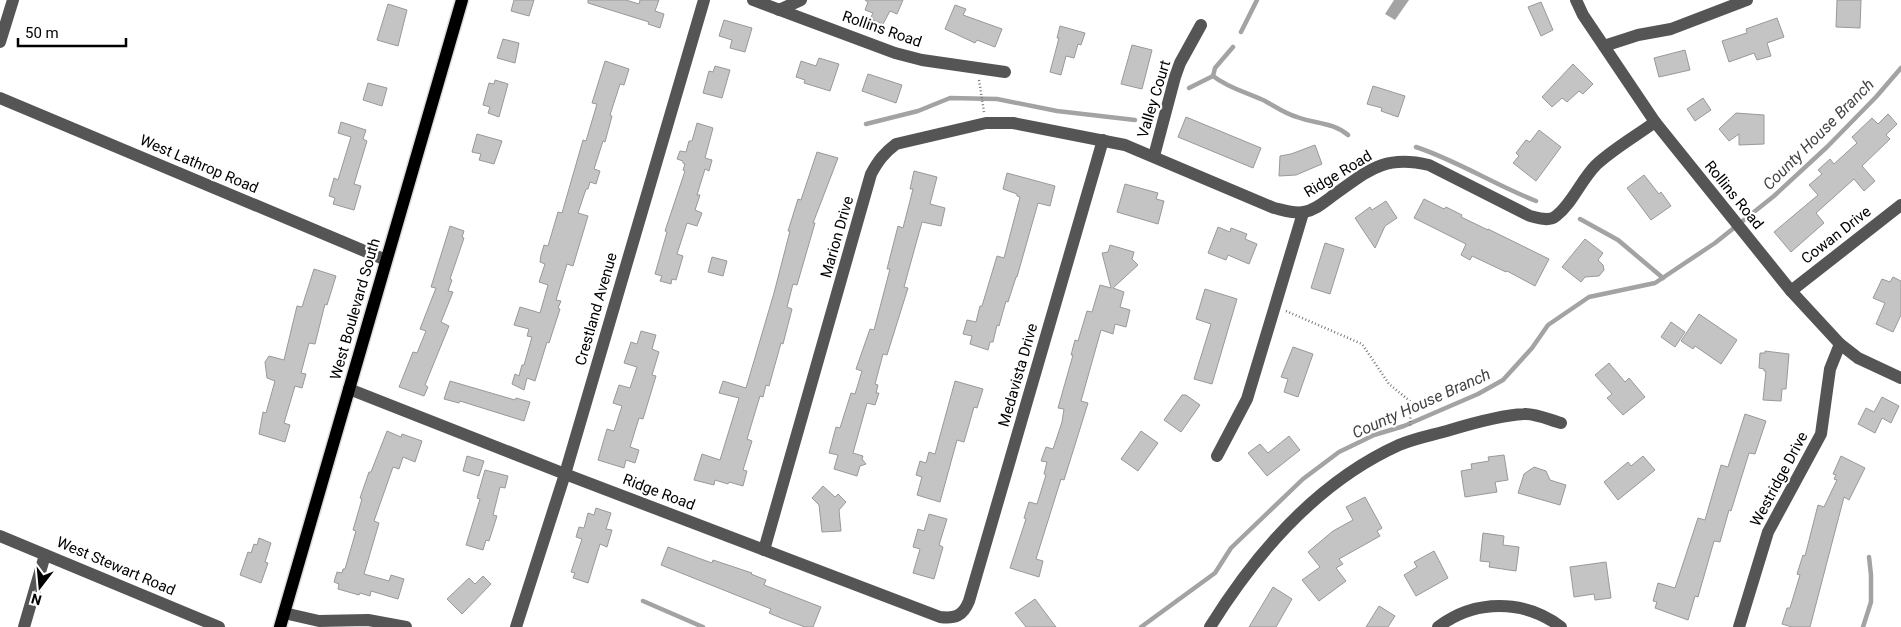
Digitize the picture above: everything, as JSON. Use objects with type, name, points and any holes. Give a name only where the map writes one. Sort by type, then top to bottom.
[{"type":"main road","name":"West Boulevard South","points":[[280,627],[462,0]]},
{"type":"street","points":[[0,42],[13,0]]},
{"type":"street","name":"Crestland Avenue","points":[[516,627],[565,474],[704,0]]},
{"type":"street","name":"Rollins Road","points":[[752,0],[895,53],[922,60],[1005,72]]},
{"type":"street","points":[[779,10],[801,0]]},
{"type":"street","name":"Rollins Road","points":[[1576,0],[1583,15],[1655,122],[1790,291],[1840,344],[1858,358],[1901,378]]},
{"type":"street","points":[[1604,46],[1638,35],[1670,29],[1747,0]]},
{"type":"street","name":"Valley Court","points":[[1154,156],[1180,63],[1201,25]]},
{"type":"street","name":"West Lathrop Road","points":[[0,98],[386,260]]},
{"type":"street","name":"Ridge Road","points":[[1217,456],[1247,399],[1303,212],[1315,209],[1372,168],[1391,162],[1411,161],[1428,165],[1530,216],[1542,220],[1555,218],[1584,178],[1597,164],[1655,122]]},
{"type":"street","name":"Marion Drive","points":[[764,550],[877,162],[896,144],[986,123],[1013,123],[1103,140]]},
{"type":"street","points":[[1103,140],[1124,145],[1154,156],[1274,208],[1288,212],[1303,212]]},
{"type":"street","name":"Medavista Drive","points":[[959,616],[965,610],[969,601],[1103,140]]},
{"type":"street","name":"Cowan Drive","points":[[1790,291],[1901,205]]},
{"type":"street","name":"Westridge Drive","points":[[1739,627],[1768,532],[1821,434],[1830,369],[1840,344]]},
{"type":"street","name":"Ridge Road","points":[[349,389],[940,618],[951,619],[959,616]]},
{"type":"street","points":[[1210,627],[1230,595],[1268,547],[1302,511],[1327,489],[1362,465],[1400,445],[1465,425],[1526,414],[1561,423]]},
{"type":"street","name":"West Stewart Road","points":[[0,536],[219,627]]},
{"type":"street","points":[[24,627],[45,555]]},
{"type":"street","points":[[1438,627],[1451,617],[1478,608],[1502,605],[1524,608],[1548,617],[1561,627]]},
{"type":"street","points":[[284,613],[319,621],[368,620],[406,627]]},
{"type":"path","points":[[976,68],[986,123]]},
{"type":"path","points":[[1275,306],[1362,344],[1389,384],[1411,402],[1409,442]]},
{"type":"shaded area","points":[[1394,0],[1409,0],[1395,20],[1385,14]]},
{"type":"building","points":[[514,0],[534,0],[529,16],[511,11]]},
{"type":"building","points":[[588,0],[626,0],[639,4],[640,0],[659,0],[655,11],[664,14],[660,28],[648,24],[649,22],[588,3]]},
{"type":"building","points":[[865,0],[903,0],[897,14],[890,11],[883,24],[870,19],[873,13],[865,10],[868,2]]},
{"type":"building","points":[[1837,0],[1861,0],[1860,28],[1836,27]]},
{"type":"building","points":[[1541,2],[1553,30],[1541,36],[1528,7]]},
{"type":"building","points":[[388,4],[407,10],[398,46],[377,40]]},
{"type":"building","points":[[955,5],[966,9],[963,15],[1002,29],[995,47],[977,40],[975,43],[945,29]]},
{"type":"building","points":[[1777,18],[1784,37],[1767,43],[1771,56],[1757,60],[1754,53],[1729,62],[1722,41],[1747,33],[1746,29]]},
{"type":"building","points":[[724,20],[752,28],[745,52],[730,48],[732,40],[719,36]]},
{"type":"building","points":[[1060,26],[1085,33],[1081,45],[1078,44],[1074,58],[1066,56],[1061,75],[1050,72],[1059,38],[1057,38]]},
{"type":"building","points":[[503,39],[519,43],[515,63],[497,58]]},
{"type":"building","points":[[1132,45],[1152,50],[1142,89],[1121,84]]},
{"type":"building","points":[[1685,50],[1690,70],[1659,77],[1654,58]]},
{"type":"building","points":[[819,58],[839,64],[830,91],[804,83],[805,80],[796,77],[801,61],[816,66]]},
{"type":"building","points":[[605,61],[629,69],[624,85],[620,84],[610,115],[612,116],[605,142],[603,141],[594,169],[600,171],[596,184],[590,182],[578,213],[588,216],[573,266],[567,264],[556,300],[561,301],[558,308],[560,309],[549,343],[547,342],[535,381],[527,378],[524,390],[512,384],[515,374],[519,376],[522,365],[524,365],[532,337],[527,336],[529,329],[514,325],[520,307],[540,313],[548,285],[539,282],[545,264],[540,262],[541,255],[544,245],[548,246],[558,212],[562,213],[583,140],[586,141],[597,104],[592,103]]},
{"type":"building","points":[[1573,64],[1593,84],[1583,94],[1579,91],[1567,102],[1562,98],[1552,107],[1542,97]]},
{"type":"building","points":[[715,66],[730,70],[722,98],[703,93],[709,71],[713,72]]},
{"type":"building","points":[[868,74],[902,85],[896,103],[862,91]]},
{"type":"building","points":[[495,80],[508,84],[499,117],[488,113],[490,107],[483,105],[489,83],[494,84]]},
{"type":"building","points":[[368,83],[387,88],[382,106],[363,100]]},
{"type":"building","points":[[1373,86],[1405,96],[1398,117],[1381,111],[1382,108],[1367,104]]},
{"type":"building","points":[[1703,98],[1711,110],[1695,121],[1687,109]]},
{"type":"building","points":[[1736,113],[1764,115],[1764,144],[1739,145],[1739,134],[1729,141],[1719,129]]},
{"type":"building","points":[[1888,114],[1897,124],[1886,135],[1890,139],[1862,166],[1875,181],[1864,191],[1854,179],[1816,213],[1824,223],[1791,252],[1774,232],[1818,195],[1809,185],[1822,174],[1818,170],[1830,159],[1834,164],[1857,143],[1852,137],[1872,118],[1878,124]]},
{"type":"building","points":[[1186,117],[1261,148],[1253,168],[1178,137]]},
{"type":"building","points":[[341,122],[366,130],[363,139],[367,141],[354,184],[361,186],[354,210],[333,204],[335,198],[329,196],[334,178],[338,180],[351,137],[338,133]]},
{"type":"building","points":[[697,123],[713,128],[705,158],[712,160],[709,171],[705,169],[697,195],[700,195],[695,210],[702,213],[697,226],[687,223],[677,254],[683,256],[676,280],[672,279],[671,284],[660,281],[662,276],[655,274],[667,232],[665,231],[685,171],[683,170],[685,164],[683,161],[677,159],[680,151],[686,152],[689,141],[692,141]]},
{"type":"building","points":[[1539,130],[1561,147],[1536,181],[1513,163],[1519,156],[1516,153],[1526,140],[1530,142]]},
{"type":"building","points":[[477,134],[502,141],[494,164],[479,160],[481,154],[472,152]]},
{"type":"building","points":[[1315,145],[1322,164],[1296,175],[1279,176],[1280,156]]},
{"type":"building","points":[[817,152],[838,158],[813,223],[815,223],[797,285],[793,284],[787,307],[792,309],[783,344],[781,343],[769,386],[766,385],[763,397],[760,396],[747,439],[752,441],[743,470],[747,471],[743,486],[715,480],[714,485],[694,480],[702,454],[720,460],[739,398],[719,393],[723,381],[746,388],[774,293],[790,231],[788,231],[798,199],[801,200]]},
{"type":"building","points":[[914,171],[937,177],[930,204],[945,208],[941,226],[922,222],[904,287],[908,288],[887,355],[883,354],[875,384],[878,385],[876,393],[879,393],[875,405],[867,403],[853,453],[863,456],[862,459],[866,464],[860,466],[857,476],[834,469],[838,455],[829,453],[836,427],[840,428],[851,393],[855,394],[862,371],[856,369],[870,329],[874,330],[890,269],[887,269],[898,226],[903,228],[913,189],[910,189]]},
{"type":"building","points":[[1007,173],[1055,186],[1050,206],[1038,203],[1017,277],[1008,302],[1006,301],[999,326],[997,325],[993,342],[990,342],[988,350],[970,344],[972,336],[963,334],[967,320],[976,322],[997,256],[1004,258],[1020,197],[1003,189]]},
{"type":"building","points":[[1644,175],[1659,194],[1661,192],[1671,206],[1651,220],[1627,188]]},
{"type":"building","points":[[1125,184],[1158,193],[1156,199],[1164,201],[1158,224],[1117,212]]},
{"type":"building","points":[[1424,199],[1444,209],[1446,207],[1462,215],[1461,217],[1549,259],[1535,286],[1507,271],[1472,256],[1470,260],[1461,255],[1466,244],[1414,218]]},
{"type":"building","points":[[1386,201],[1397,218],[1385,226],[1375,248],[1355,218],[1370,207],[1372,210]]},
{"type":"building","points":[[450,226],[464,231],[462,237],[464,238],[450,279],[452,280],[448,291],[453,292],[441,322],[449,326],[425,385],[428,387],[424,396],[399,387],[413,352],[417,353],[426,331],[420,329],[436,288],[431,287]]},
{"type":"building","points":[[1218,227],[1230,232],[1231,228],[1247,234],[1245,239],[1257,244],[1249,264],[1228,255],[1226,260],[1208,253]]},
{"type":"building","points":[[1585,239],[1603,253],[1598,260],[1603,265],[1604,270],[1599,276],[1585,277],[1581,282],[1562,267]]},
{"type":"building","points":[[1325,243],[1344,249],[1330,294],[1311,288]]},
{"type":"building","points":[[1110,245],[1134,252],[1132,259],[1138,265],[1113,288],[1124,292],[1120,307],[1130,310],[1126,327],[1115,324],[1113,334],[1101,330],[1081,401],[1088,403],[1064,480],[1061,479],[1036,559],[1043,561],[1039,577],[1010,568],[1026,519],[1024,518],[1029,502],[1037,504],[1046,475],[1044,474],[1047,462],[1041,461],[1046,447],[1053,449],[1062,422],[1064,409],[1058,408],[1073,355],[1071,355],[1075,340],[1078,341],[1087,311],[1092,312],[1100,285],[1111,288],[1102,253],[1108,252]]},
{"type":"building","points":[[712,257],[727,261],[723,276],[708,272]]},
{"type":"building","points":[[314,269],[336,276],[327,305],[325,304],[315,344],[309,343],[301,373],[306,374],[302,388],[295,386],[284,423],[290,425],[285,442],[259,434],[263,412],[266,413],[275,381],[267,378],[265,362],[269,356],[284,360],[297,306],[302,307]]},
{"type":"building","points":[[1893,277],[1901,281],[1901,315],[1893,332],[1876,324],[1885,303],[1873,298],[1882,279],[1890,282]]},
{"type":"building","points":[[1205,289],[1237,299],[1212,384],[1194,379],[1211,324],[1196,319]]},
{"type":"building","points":[[1699,314],[1737,340],[1721,364],[1695,346],[1693,349],[1681,341]]},
{"type":"building","points":[[1671,322],[1685,332],[1675,347],[1661,337]]},
{"type":"building","points":[[641,331],[656,335],[652,349],[659,352],[652,375],[656,376],[643,419],[639,418],[630,447],[639,450],[635,463],[626,460],[624,468],[598,460],[607,429],[614,431],[622,406],[613,403],[619,385],[630,388],[637,367],[624,363],[631,342],[637,344]]},
{"type":"building","points":[[1293,347],[1313,354],[1298,397],[1284,392],[1288,379],[1281,377]]},
{"type":"building","points":[[1765,351],[1789,354],[1786,389],[1782,389],[1781,401],[1763,400],[1766,371],[1759,368],[1760,353],[1765,353]]},
{"type":"building","points":[[1609,363],[1625,382],[1629,378],[1645,397],[1623,415],[1607,398],[1612,394],[1595,375]]},
{"type":"building","points":[[450,381],[515,400],[516,398],[530,402],[524,421],[460,401],[459,403],[444,399]]},
{"type":"building","points":[[955,381],[983,389],[977,408],[974,407],[964,442],[957,440],[940,502],[917,495],[922,477],[916,475],[920,461],[926,463],[929,452],[935,454]]},
{"type":"building","points":[[1182,395],[1186,395],[1200,405],[1181,432],[1164,420]]},
{"type":"building","points":[[1882,397],[1899,406],[1891,423],[1882,418],[1875,433],[1858,424],[1866,408],[1874,412]]},
{"type":"building","points":[[1745,414],[1766,421],[1755,454],[1749,453],[1720,542],[1714,541],[1698,597],[1695,596],[1688,620],[1655,608],[1657,602],[1653,601],[1658,583],[1675,588],[1698,518],[1705,520],[1721,465],[1728,467]]},
{"type":"building","points":[[387,431],[401,437],[402,434],[422,441],[415,462],[403,457],[399,469],[393,467],[374,521],[379,523],[364,574],[389,581],[391,575],[404,579],[398,599],[371,591],[370,596],[360,593],[359,595],[338,589],[339,584],[334,582],[337,572],[342,573],[343,569],[345,569],[356,531],[353,530],[362,499],[360,498]]},
{"type":"building","points":[[1141,431],[1158,443],[1138,471],[1121,459]]},
{"type":"building","points":[[1289,436],[1300,450],[1267,476],[1248,453],[1260,444],[1268,453]]},
{"type":"building","points":[[1504,455],[1508,480],[1495,482],[1497,492],[1465,497],[1461,471],[1472,469],[1471,464],[1489,461],[1488,457]]},
{"type":"building","points":[[467,456],[484,461],[479,476],[463,471]]},
{"type":"building","points":[[1643,456],[1655,470],[1618,500],[1604,482],[1628,462],[1631,466]]},
{"type":"building","points":[[1841,456],[1865,468],[1849,500],[1844,497],[1810,627],[1792,627],[1782,624],[1787,608],[1790,608],[1800,575],[1797,574],[1803,555],[1805,556],[1818,505],[1824,507],[1837,480],[1834,479],[1836,475],[1833,474]]},
{"type":"building","points":[[1534,467],[1546,471],[1550,480],[1566,485],[1560,505],[1518,493],[1524,474]]},
{"type":"building","points":[[485,470],[508,476],[505,488],[500,487],[493,515],[497,516],[489,541],[486,540],[483,550],[466,545],[480,499],[477,498]]},
{"type":"building","points":[[823,486],[835,497],[838,494],[846,502],[839,510],[841,531],[822,532],[819,505],[812,498]]},
{"type":"building","points":[[1365,497],[1382,528],[1377,531],[1380,536],[1339,559],[1343,564],[1336,568],[1346,581],[1319,601],[1302,580],[1320,567],[1308,552],[1333,531],[1353,520],[1346,507]]},
{"type":"building","points":[[596,508],[611,513],[606,529],[612,530],[607,547],[600,544],[588,583],[573,578],[575,573],[571,572],[582,539],[576,537],[579,527],[584,528],[588,513],[594,515]]},
{"type":"building","points":[[929,514],[947,519],[939,545],[943,547],[934,579],[913,573],[920,549],[913,547],[918,529],[924,531]]},
{"type":"building","points":[[1483,533],[1504,536],[1503,545],[1519,547],[1516,571],[1489,567],[1490,562],[1480,561]]},
{"type":"building","points":[[259,538],[271,543],[265,562],[268,563],[261,583],[240,575],[248,552],[251,553],[254,544],[257,545]]},
{"type":"building","points":[[668,547],[712,563],[713,560],[752,573],[766,580],[764,585],[821,607],[813,627],[805,627],[781,618],[769,613],[771,609],[661,565]]},
{"type":"building","points":[[1434,551],[1448,578],[1416,596],[1404,575],[1417,567],[1414,562]]},
{"type":"building","points":[[1606,562],[1611,598],[1595,600],[1594,594],[1574,597],[1570,567]]},
{"type":"building","points":[[483,576],[491,584],[462,614],[447,599],[469,578],[475,584]]},
{"type":"building","points":[[1273,587],[1292,599],[1276,627],[1249,627]]},
{"type":"building","points":[[1035,599],[1056,627],[1026,627],[1015,613]]},
{"type":"building","points":[[1379,606],[1395,616],[1388,627],[1366,627]]},
{"type":"waterway","points":[[1241,32],[1257,0]]},
{"type":"waterway","points":[[1233,47],[1215,68],[1213,76],[1225,84],[1265,101],[1289,114],[1330,125],[1348,135]]},
{"type":"waterway","name":"County House Branch","points":[[1141,627],[1215,573],[1231,548],[1303,479],[1339,452],[1374,435],[1404,426],[1478,394],[1503,380],[1532,348],[1548,325],[1589,297],[1655,283],[1715,243],[1774,196],[1827,147],[1876,97],[1901,68]]},
{"type":"waterway","points":[[1189,88],[1213,76]]},
{"type":"waterway","points":[[866,124],[918,111],[950,98],[997,99],[1057,111],[1135,120]]},
{"type":"waterway","points":[[1416,147],[1447,159],[1536,201]]},
{"type":"waterway","points":[[1580,219],[1618,240],[1663,278]]},
{"type":"waterway","points":[[1863,627],[1871,602],[1869,557]]},
{"type":"waterway","points":[[643,601],[703,627]]}]
